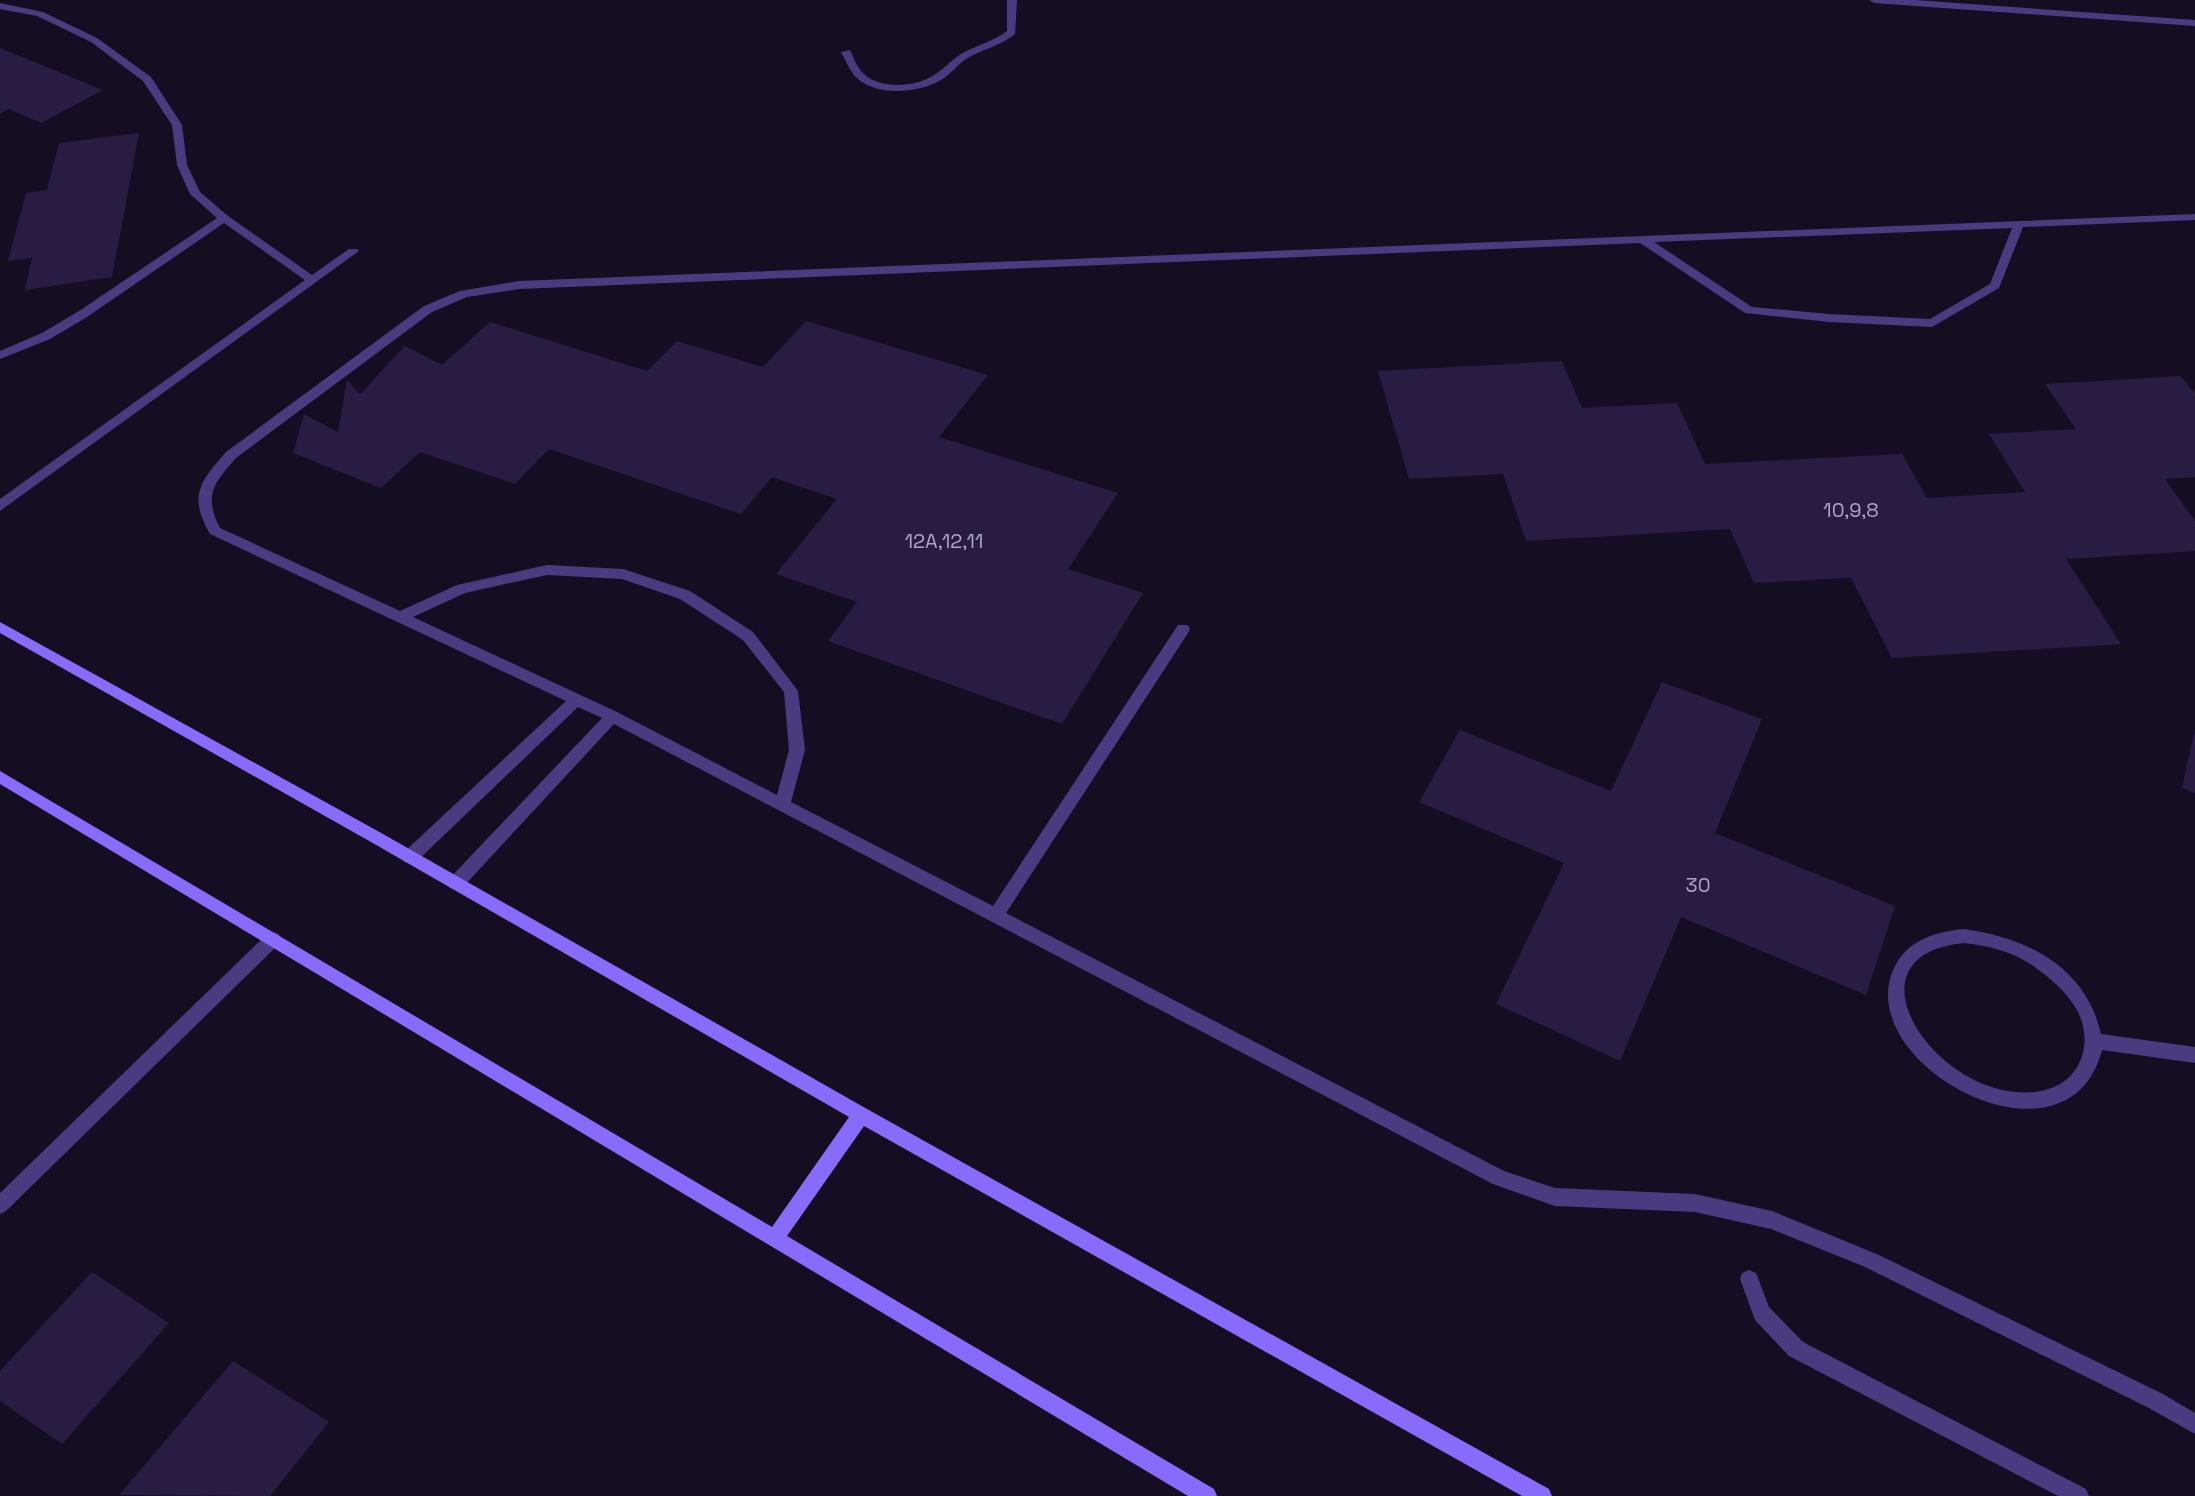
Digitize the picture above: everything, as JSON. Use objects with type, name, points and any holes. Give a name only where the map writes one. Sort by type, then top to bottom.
[{"type":"street","points":[[846,52],[858,74],[867,81],[880,86],[926,84],[936,79],[962,57],[1003,40],[1012,32],[1014,26],[1012,0]]},
{"type":"street","points":[[1874,0],[2195,23]]},
{"type":"street","points":[[0,6],[40,14],[94,40],[147,79],[177,125],[182,165],[195,194],[224,218],[312,280]]},
{"type":"street","points":[[2195,217],[519,285],[464,294],[428,309],[231,455],[206,484],[203,512],[215,531],[612,716],[1499,1178],[1555,1197],[1695,1203],[1772,1220],[1872,1261],[2156,1401],[2195,1424]]},
{"type":"street","points":[[0,355],[46,336],[83,314],[224,218]]},
{"type":"street","points":[[1642,240],[1749,309],[1829,318],[1932,323],[1995,286],[2019,224]]},
{"type":"street","points":[[0,506],[353,251]]},
{"type":"street","points":[[399,617],[462,589],[547,570],[623,574],[685,595],[748,636],[791,691],[797,750],[783,804]]},
{"type":"street","points":[[0,627],[456,883],[861,1115],[1542,1496]]},
{"type":"street","points":[[996,915],[1183,629]]},
{"type":"street","points":[[410,857],[576,700]]},
{"type":"street","points":[[456,883],[612,716]]},
{"type":"street","points":[[0,777],[1207,1496]]},
{"type":"street","points":[[1964,936],[2004,944],[2024,951],[2051,969],[2073,991],[2088,1016],[2094,1041],[2091,1065],[2077,1084],[2052,1097],[2020,1101],[1984,1093],[1950,1077],[1922,1053],[1903,1026],[1896,997],[1900,972],[1914,952],[1937,940],[1964,936]]},
{"type":"street","points":[[0,1205],[273,939]]},
{"type":"street","points":[[2094,1041],[2195,1055]]},
{"type":"street","points":[[775,1238],[861,1115]]},
{"type":"street","points":[[1749,1279],[1762,1313],[1796,1349],[2079,1496]]},
{"type":"building","points":[[0,48],[103,90],[41,123],[9,109],[0,114]]},
{"type":"building","points":[[139,133],[112,277],[25,290],[32,258],[8,261],[26,193],[47,190],[59,143]]},
{"type":"building","points":[[806,321],[988,375],[939,437],[1118,493],[1068,569],[1143,593],[1062,724],[828,641],[857,602],[776,574],[837,499],[772,477],[741,514],[549,449],[515,484],[420,452],[381,488],[293,453],[304,414],[338,432],[347,380],[360,394],[405,346],[442,365],[490,322],[647,371],[677,341],[763,367]]},
{"type":"building","points":[[1562,361],[1582,408],[1677,403],[1705,464],[1902,454],[1927,498],[2025,492],[1989,434],[2076,429],[2045,384],[2181,376],[2195,394],[2195,477],[2165,479],[2195,521],[2195,551],[2066,559],[2121,644],[1892,658],[1851,578],[1754,583],[1730,529],[1526,541],[1503,474],[1409,479],[1378,371]]},
{"type":"building","points":[[1662,682],[1762,719],[1715,833],[1895,906],[1866,995],[1681,917],[1620,1061],[1496,1004],[1564,863],[1419,802],[1460,730],[1611,791]]},
{"type":"building","points":[[2195,732],[2195,793],[2182,788]]},
{"type":"building","points":[[92,1272],[169,1323],[62,1444],[0,1401],[0,1371]]},
{"type":"building","points":[[233,1361],[329,1422],[270,1496],[119,1495]]}]
